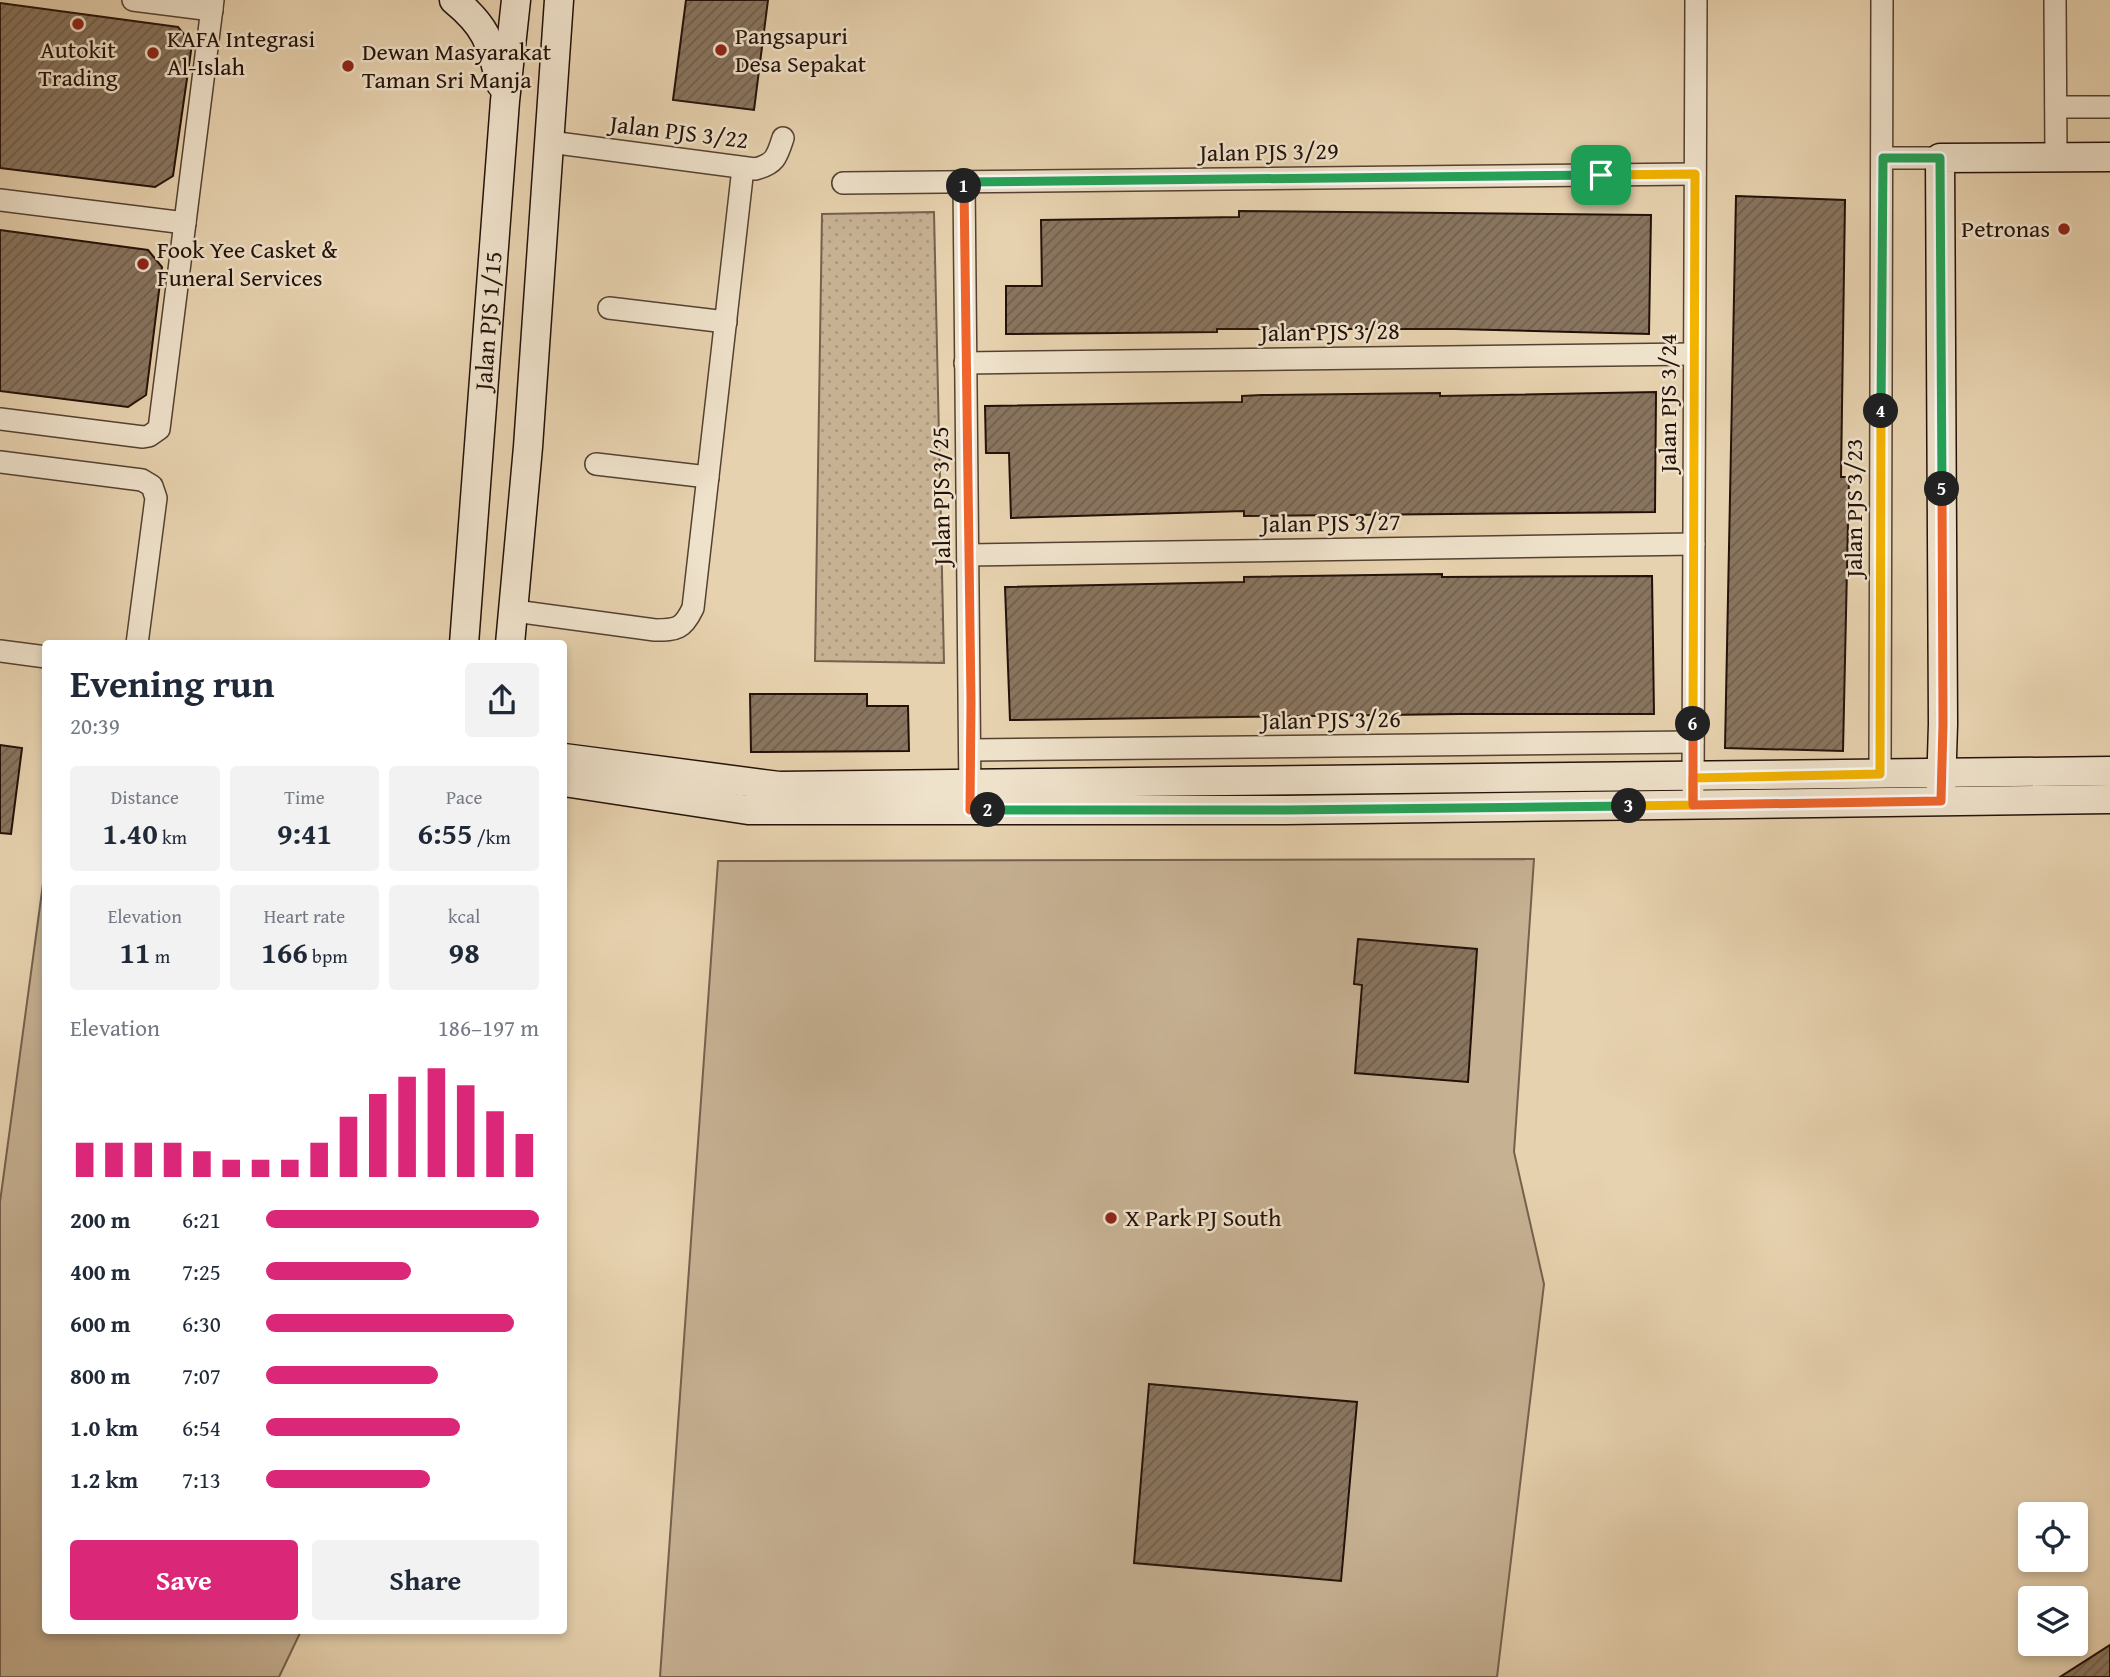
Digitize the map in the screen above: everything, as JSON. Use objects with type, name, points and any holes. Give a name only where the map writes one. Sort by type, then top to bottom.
[{"type":"main road","points":[[454,0],[482,27],[492,51],[505,101]]},
{"type":"main road","name":"Jalan PJS 1/15","points":[[464,640],[505,101],[516,0]]},
{"type":"main road","name":"Jalan PJS 1/15","points":[[511,640],[515,611],[559,0]]},
{"type":"main road","points":[[1941,801],[1943,724],[1940,158],[2110,157]]},
{"type":"main road","points":[[515,611],[516,640]]},
{"type":"main road","points":[[567,758],[779,786],[970,797]]},
{"type":"main road","points":[[1693,791],[1880,774],[2110,771]]},
{"type":"main road","points":[[567,782],[748,810],[970,797],[1693,791],[1941,801],[2110,799]]},
{"type":"street","points":[[0,419],[143,436],[159,429],[212,5],[133,0]]},
{"type":"street","name":"Jalan PJS 3/24","points":[[1693,791],[1696,0]]},
{"type":"street","name":"Jalan PJS 3/23","points":[[1880,774],[1882,0]]},
{"type":"street","points":[[2055,0],[2056,157]]},
{"type":"street","points":[[2056,107],[2110,107]]},
{"type":"street","name":"Jalan PJS 3/22","points":[[550,142],[755,169],[769,165],[779,153],[783,138]]},
{"type":"street","points":[[1883,158],[1940,158]]},
{"type":"street","points":[[515,611],[655,630],[675,630],[687,620],[693,608],[743,168]]},
{"type":"street","name":"Jalan PJS 3/29","points":[[843,183],[1695,174]]},
{"type":"street","name":"Jalan PJS 3/25","points":[[964,182],[970,797]]},
{"type":"street","points":[[0,200],[185,223]]},
{"type":"street","points":[[609,308],[726,322]]},
{"type":"street","name":"Jalan PJS 3/28","points":[[965,363],[1695,354]]},
{"type":"street","points":[[0,462],[148,482],[155,492],[137,640]]},
{"type":"street","points":[[597,464],[708,477]]},
{"type":"street","name":"Jalan PJS 3/27","points":[[968,555],[1694,544]]},
{"type":"street","points":[[0,651],[42,656]]},
{"type":"street","name":"Jalan PJS 3/26","points":[[970,750],[1693,742]]},
{"type":"shaded area","points":[[934,212],[944,663],[815,661],[822,214]]},
{"type":"shaded area","name":"X Park PJ South","points":[[1534,859],[1514,1152],[1544,1284],[1497,1677],[660,1677],[718,861]]},
{"type":"shaded area","points":[[42,891],[42,1634],[300,1634],[279,1677],[0,1677],[0,1202]]},
{"type":"building","name":"Pangsapuri Desa Sepakat","points":[[686,0],[768,0],[754,110],[673,100]]},
{"type":"building","points":[[0,3],[178,27],[192,44],[173,176],[155,187],[0,168]]},
{"type":"building","points":[[1736,196],[1845,200],[1841,477],[1849,477],[1843,751],[1725,748]]},
{"type":"building","points":[[1239,211],[1651,215],[1649,334],[1454,329],[1217,329],[1217,332],[1006,334],[1006,286],[1042,286],[1041,220],[1239,217]]},
{"type":"building","points":[[0,230],[148,250],[162,267],[146,395],[128,407],[0,391]]},
{"type":"building","points":[[1656,392],[1655,512],[1244,516],[1244,511],[1011,518],[1009,453],[986,453],[985,406],[1242,402],[1242,396],[1262,395],[1440,393],[1440,396]]},
{"type":"building","points":[[1442,574],[1442,577],[1652,576],[1654,714],[1010,720],[1005,587],[1244,582],[1244,577]]},
{"type":"building","points":[[750,694],[867,694],[867,706],[908,706],[909,751],[751,752]]},
{"type":"building","points":[[0,745],[22,748],[11,834],[0,833]]},
{"type":"building","points":[[1358,939],[1477,949],[1468,1082],[1355,1073],[1362,985],[1354,984]]},
{"type":"building","points":[[1149,1384],[1357,1402],[1341,1581],[1134,1563]]},
{"type":"building","points":[[2110,1645],[2110,1677],[2060,1677]]},
{"type":"place","name":"Autokit Trading","points":[[78,24]]},
{"type":"place","name":"Pangsapuri Desa Sepakat","points":[[721,50]]},
{"type":"place","name":"KAFA Integrasi Al-Islah","points":[[153,53]]},
{"type":"place","name":"Dewan Masyarakat Taman Sri Manja","points":[[348,66]]},
{"type":"place","name":"Petronas","points":[[2064,229]]},
{"type":"place","name":"Fook Yee Casket & Funeral Services","points":[[143,264]]},
{"type":"place","name":"X Park PJ South","points":[[1111,1218]]},
{"type":"route","points":[[1601,175],[964,182],[970,810],[1286,810],[1693,805],[1693,778],[1880,774],[1883,158],[1940,158],[1943,724],[1941,801],[1693,805],[1695,174],[1601,175]]}]
